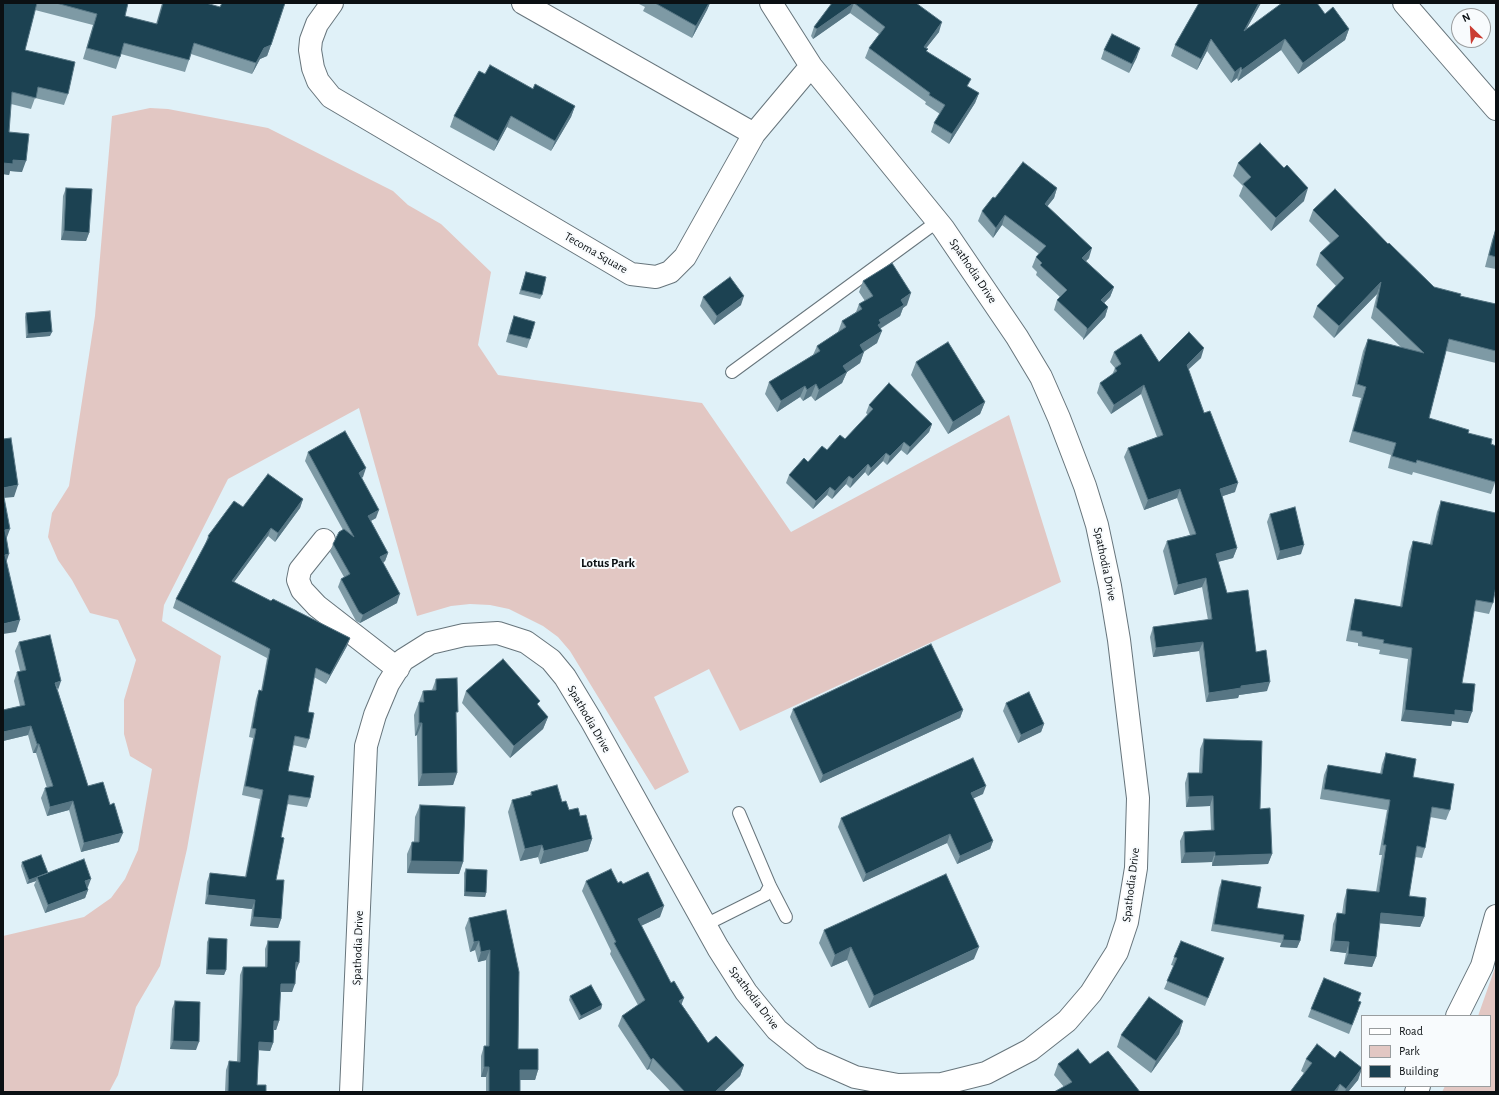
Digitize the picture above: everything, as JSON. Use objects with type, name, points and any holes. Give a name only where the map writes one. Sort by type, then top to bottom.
[{"type":"street","name":"Tecoma Square","points":[[332,3],[317,24],[311,40],[310,50],[313,68],[318,81],[331,97],[631,274],[656,277],[670,272],[685,257],[754,134],[811,66]]},
{"type":"street","points":[[522,3],[754,134]]},
{"type":"street","name":"Spathodia Drive","points":[[351,1092],[366,746],[375,715],[388,684],[403,660],[430,642],[464,635],[498,633],[526,642],[551,660],[565,677],[591,720],[705,926],[746,992],[777,1030],[812,1058],[855,1077],[898,1085],[942,1084],[986,1073],[1030,1050],[1067,1021],[1091,994],[1117,952],[1128,922],[1136,868],[1138,798],[1119,640],[1110,586],[1097,525],[1085,486],[1059,418],[1040,377],[1017,336],[938,221],[811,66],[771,3]]},
{"type":"street","points":[[1404,3],[1496,109]]},
{"type":"street","points":[[324,540],[300,570],[298,580],[302,590],[317,606],[398,669]]},
{"type":"street","points":[[1458,1015],[1482,966],[1496,916]]},
{"type":"lane","points":[[732,372],[938,221]]},
{"type":"lane","points":[[739,813],[770,886],[786,916]]},
{"type":"lane","points":[[705,926],[765,895],[770,886]]},
{"type":"green space","points":[[150,108],[168,109],[268,128],[393,191],[408,205],[441,224],[491,272],[478,345],[498,375],[702,403],[791,532],[1009,415],[1061,582],[740,731],[709,669],[654,697],[689,772],[655,790],[570,651],[558,637],[543,626],[509,609],[490,605],[470,604],[451,606],[417,616],[359,408],[228,479],[164,605],[162,621],[221,656],[187,849],[160,966],[136,1007],[118,1075],[109,1092],[3,1092],[3,936],[84,917],[111,898],[125,879],[138,850],[152,769],[130,756],[124,734],[124,700],[136,660],[118,620],[90,613],[72,580],[58,560],[48,537],[52,513],[69,486],[95,316],[112,116]]},
{"type":"green space","points":[[1496,965],[1496,1092],[1442,1092],[1444,1087],[1491,1087],[1491,1015],[1478,1015]]},
{"type":"building","points":[[3,3],[37,3],[25,50],[75,62],[68,94],[38,87],[36,98],[12,92],[9,132],[29,134],[26,161],[13,160],[13,164],[3,163]]},
{"type":"building","points":[[56,3],[128,3],[125,16],[157,24],[163,3],[206,3],[220,7],[222,3],[285,3],[271,45],[264,48],[256,63],[194,43],[189,60],[124,43],[120,57],[87,48],[97,14]]},
{"type":"building","points":[[655,3],[709,3],[696,26]]},
{"type":"building","points":[[832,3],[854,3],[817,29],[814,27]]},
{"type":"building","points":[[854,3],[916,3],[942,22],[924,47],[928,49],[926,51],[971,79],[967,86],[979,93],[952,134],[934,123],[945,105],[929,95],[930,93],[869,48],[885,27]]},
{"type":"building","points":[[1199,3],[1259,3],[1244,31],[1282,3],[1317,3],[1325,14],[1333,7],[1349,29],[1303,63],[1285,39],[1242,70],[1241,67],[1235,72],[1211,39],[1201,59],[1175,45]]},
{"type":"building","points":[[1112,34],[1140,48],[1132,64],[1104,50]]},
{"type":"building","points":[[490,65],[533,89],[535,84],[575,106],[555,141],[511,116],[498,141],[454,116],[479,71],[485,74]]},
{"type":"building","points":[[1260,143],[1284,168],[1287,165],[1308,188],[1276,218],[1243,184],[1251,177],[1238,163]]},
{"type":"building","points":[[1023,162],[1057,188],[1045,204],[1092,248],[1082,258],[1114,287],[1101,300],[1108,307],[1087,330],[1087,328],[1057,300],[1067,290],[1040,265],[1042,263],[1036,257],[1046,246],[1005,215],[996,228],[982,211],[993,197],[995,198]]},
{"type":"building","points":[[66,188],[92,189],[89,233],[64,231]]},
{"type":"building","points":[[1335,189],[1388,244],[1389,243],[1434,287],[1461,294],[1460,296],[1496,304],[1496,351],[1449,339],[1429,418],[1469,430],[1468,433],[1492,439],[1491,444],[1496,446],[1495,482],[1417,460],[1416,463],[1392,456],[1396,443],[1353,431],[1366,387],[1357,384],[1368,339],[1424,353],[1376,307],[1381,282],[1339,326],[1317,306],[1344,278],[1320,253],[1339,236],[1313,210]]},
{"type":"building","points":[[1496,228],[1496,257],[1489,255]]},
{"type":"building","points":[[892,263],[911,293],[901,300],[904,305],[879,320],[881,323],[878,325],[882,331],[860,345],[864,352],[843,366],[847,372],[819,390],[816,384],[807,390],[805,386],[781,401],[769,382],[820,351],[817,346],[846,327],[842,321],[862,309],[859,304],[873,296],[863,281]]},
{"type":"building","points":[[526,272],[546,277],[542,295],[521,290]]},
{"type":"building","points":[[730,277],[744,296],[717,316],[703,297]]},
{"type":"building","points":[[50,311],[52,332],[28,334],[26,313]]},
{"type":"building","points":[[514,316],[535,322],[530,339],[509,334]]},
{"type":"building","points":[[1189,332],[1204,348],[1187,365],[1204,413],[1210,411],[1238,483],[1220,489],[1237,548],[1216,554],[1227,593],[1248,590],[1256,652],[1266,650],[1270,682],[1241,686],[1241,688],[1209,693],[1203,642],[1156,648],[1153,627],[1212,619],[1206,578],[1178,585],[1167,541],[1196,534],[1180,489],[1148,500],[1128,448],[1163,435],[1144,385],[1114,405],[1100,383],[1117,371],[1115,368],[1121,364],[1114,352],[1141,334],[1159,362]]},
{"type":"building","points":[[948,342],[985,402],[953,422],[916,362]]},
{"type":"building","points":[[889,383],[932,424],[910,447],[904,442],[890,456],[886,453],[871,468],[868,464],[853,479],[849,476],[835,491],[830,487],[816,501],[789,475],[804,458],[808,462],[822,446],[827,450],[840,435],[845,439],[873,409],[869,405]]},
{"type":"building","points":[[345,431],[366,468],[359,473],[379,510],[368,516],[388,553],[380,557],[400,594],[363,615],[359,612],[341,579],[350,574],[333,544],[339,532],[344,529],[354,537],[308,452]]},
{"type":"building","points":[[11,438],[18,485],[3,488],[3,439]]},
{"type":"building","points":[[268,474],[303,499],[278,533],[271,528],[232,581],[271,601],[273,599],[350,638],[330,675],[316,668],[308,712],[314,713],[309,739],[295,736],[288,771],[314,776],[310,798],[289,795],[281,837],[284,838],[276,880],[284,880],[281,919],[253,917],[255,900],[208,895],[210,873],[246,877],[263,790],[245,786],[256,729],[252,728],[259,690],[262,691],[270,649],[176,599],[209,537],[208,536],[234,501],[243,507]]},
{"type":"building","points":[[3,492],[10,529],[5,530],[9,554],[5,555],[20,620],[3,624]]},
{"type":"building","points":[[1441,501],[1496,513],[1496,586],[1493,603],[1476,600],[1462,683],[1475,684],[1472,712],[1455,710],[1455,715],[1405,710],[1412,648],[1383,643],[1384,640],[1362,636],[1362,632],[1350,630],[1355,599],[1402,607],[1413,541],[1432,545]]},
{"type":"building","points":[[1295,507],[1304,545],[1280,551],[1270,514]]},
{"type":"building","points":[[50,635],[61,681],[55,683],[88,786],[103,782],[110,805],[114,803],[123,833],[84,843],[73,801],[50,807],[45,788],[53,786],[39,744],[37,744],[31,726],[3,732],[3,710],[25,705],[17,672],[26,670],[19,642]]},
{"type":"building","points":[[931,644],[963,710],[823,775],[793,709]]},
{"type":"building","points":[[503,659],[540,701],[537,704],[548,717],[514,746],[466,691]]},
{"type":"building","points":[[457,678],[457,773],[422,774],[422,723],[419,723],[419,702],[424,702],[423,691],[436,690],[436,679]]},
{"type":"building","points":[[1029,692],[1044,724],[1021,735],[1006,703]]},
{"type":"building","points":[[1204,739],[1262,741],[1260,809],[1270,808],[1272,854],[1215,856],[1215,852],[1185,853],[1184,832],[1214,830],[1213,796],[1189,797],[1188,773],[1202,773]]},
{"type":"building","points":[[1386,753],[1416,759],[1413,777],[1454,784],[1450,810],[1432,807],[1425,848],[1417,846],[1409,896],[1426,898],[1424,917],[1381,913],[1376,957],[1348,954],[1349,942],[1334,941],[1337,913],[1345,914],[1347,889],[1379,892],[1386,845],[1383,845],[1390,800],[1324,789],[1328,765],[1382,774]]},
{"type":"building","points":[[973,758],[986,786],[971,793],[993,841],[960,856],[950,834],[866,874],[841,818]]},
{"type":"building","points":[[557,785],[562,802],[566,801],[569,810],[578,808],[580,816],[586,815],[592,839],[544,851],[542,845],[525,849],[512,800],[532,795],[531,792]]},
{"type":"building","points":[[420,805],[465,807],[463,862],[411,861],[412,842],[419,842]]},
{"type":"building","points":[[41,855],[48,873],[29,880],[22,862]]},
{"type":"building","points":[[84,859],[91,879],[85,881],[88,890],[48,905],[37,877]]},
{"type":"building","points":[[466,869],[487,870],[486,893],[465,892]]},
{"type":"building","points":[[611,869],[618,883],[621,881],[623,884],[648,872],[664,906],[638,919],[671,983],[674,981],[684,998],[679,1001],[708,1043],[716,1036],[744,1065],[715,1092],[685,1092],[653,1058],[651,1060],[622,1016],[645,1000],[614,943],[616,942],[586,881]]},
{"type":"building","points":[[946,874],[979,947],[874,996],[851,947],[835,955],[824,930]]},
{"type":"building","points":[[1222,880],[1261,887],[1257,908],[1304,915],[1300,941],[1283,940],[1284,935],[1214,924]]},
{"type":"building","points":[[506,910],[519,972],[518,1049],[538,1049],[538,1070],[520,1070],[520,1092],[489,1092],[489,1067],[484,1067],[484,1046],[489,1046],[490,950],[481,952],[479,941],[474,942],[469,918]]},
{"type":"building","points":[[209,938],[227,939],[226,970],[207,970]]},
{"type":"building","points":[[268,941],[300,941],[299,963],[296,962],[295,984],[281,984],[279,1021],[274,1021],[273,1043],[259,1042],[257,1085],[266,1085],[266,1092],[228,1092],[229,1061],[240,1062],[243,967],[267,967]]},
{"type":"building","points":[[1181,941],[1224,958],[1208,998],[1167,981],[1177,958],[1174,957]]},
{"type":"building","points":[[1324,978],[1361,993],[1358,1001],[1361,1002],[1352,1025],[1311,1009]]},
{"type":"building","points":[[591,985],[602,1005],[581,1016],[570,996]]},
{"type":"building","points":[[1149,997],[1183,1021],[1156,1061],[1121,1035]]},
{"type":"building","points":[[175,1001],[200,1002],[199,1042],[173,1041]]},
{"type":"building","points":[[1317,1044],[1335,1058],[1340,1051],[1361,1067],[1361,1069],[1346,1089],[1340,1084],[1334,1092],[1290,1092],[1312,1063],[1306,1059]]},
{"type":"building","points":[[1078,1049],[1090,1064],[1108,1051],[1140,1092],[1054,1092],[1072,1082],[1058,1064]]},
{"type":"district","name":"Lotus Park","points":[[608,563]]}]
